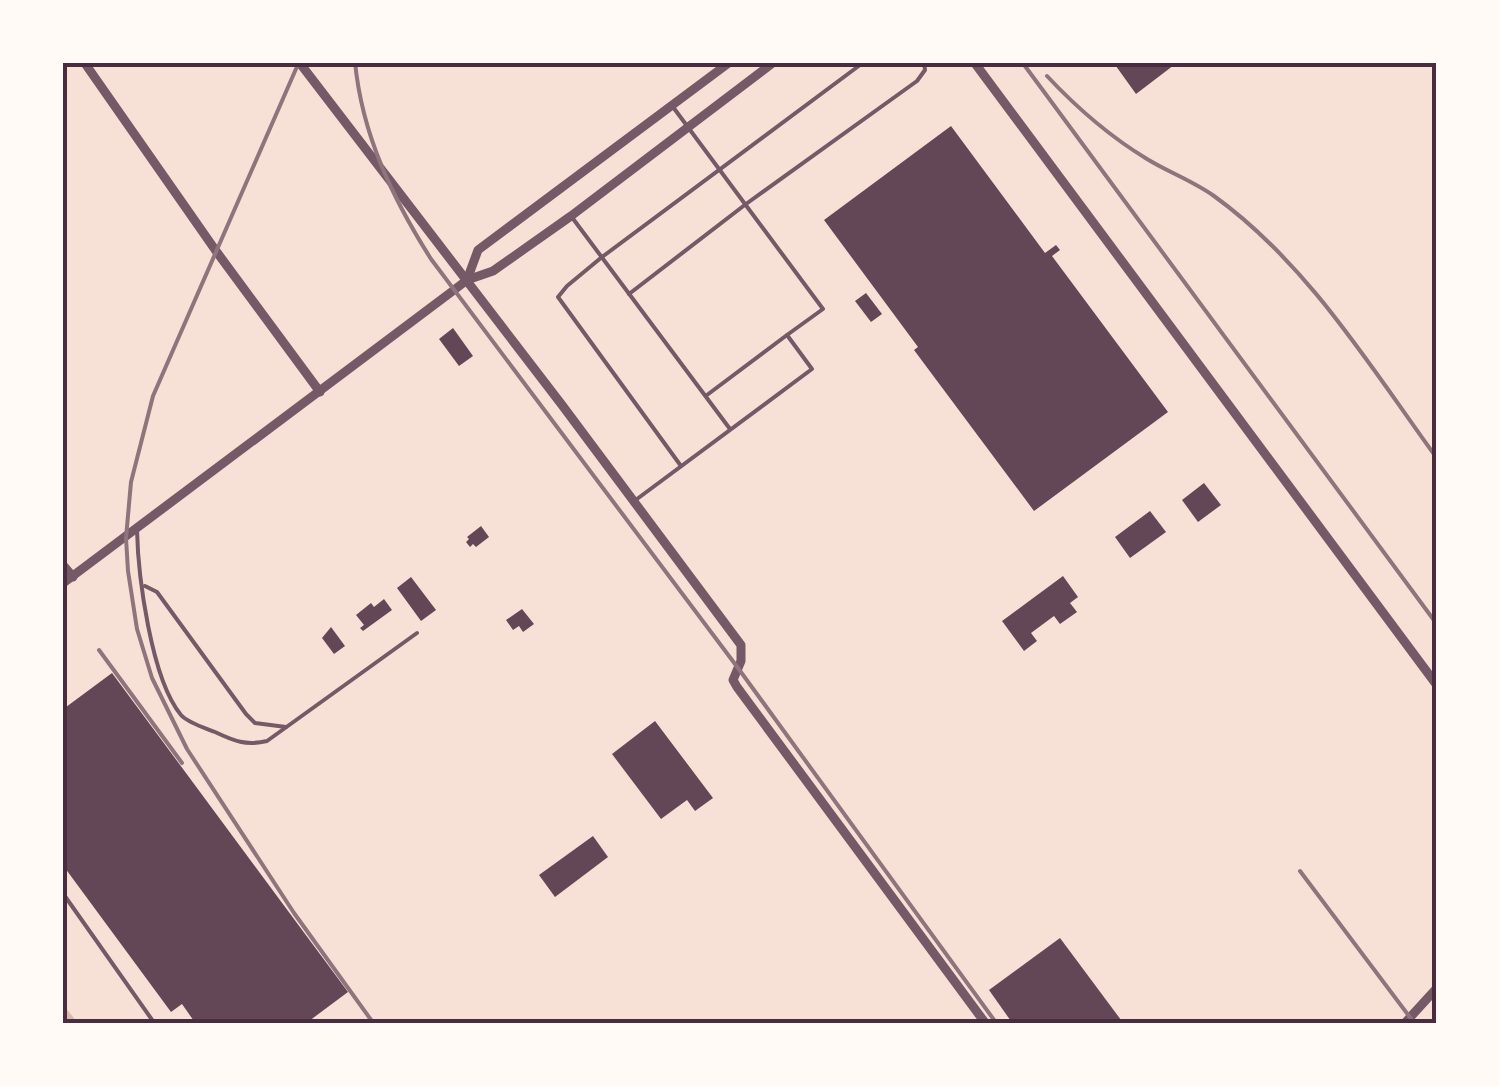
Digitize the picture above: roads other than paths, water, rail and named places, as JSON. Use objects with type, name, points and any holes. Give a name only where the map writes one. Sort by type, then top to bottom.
[{"type":"street","points":[[84,62],[320,392]]},
{"type":"street","points":[[299,62],[741,645],[741,661],[733,680],[738,688],[986,1024]]},
{"type":"street","points":[[468,280],[478,250],[730,62]]},
{"type":"street","points":[[62,584],[468,280],[493,270],[571,216],[774,62]]},
{"type":"street","points":[[974,62],[1436,684]]},
{"type":"street","points":[[62,564],[72,577]]},
{"type":"street","points":[[1404,1024],[1436,989]]},
{"type":"lane","points":[[681,466],[558,298],[602,258],[864,62]]},
{"type":"lane","points":[[629,294],[746,204],[918,81],[925,70],[924,62]]},
{"type":"lane","points":[[673,106],[823,310],[705,396]]},
{"type":"lane","points":[[571,216],[730,430]]},
{"type":"lane","points":[[633,502],[812,369],[787,334]]},
{"type":"lane","points":[[137,530],[138,569],[145,586],[143,596],[151,638],[182,716],[237,742],[251,745],[267,741],[417,633]]},
{"type":"lane","points":[[145,586],[157,592],[246,714],[256,723],[286,727]]},
{"type":"lane","points":[[62,892],[155,1024]]},
{"type":"waterway","points":[[62,1015],[69,1024]]},
{"type":"railway","points":[[299,62],[153,396],[131,482],[126,538],[128,571],[137,629],[152,678],[187,749],[294,913],[374,1024]]},
{"type":"railway","points":[[355,62],[364,115],[381,165],[431,259],[738,668],[997,1024]]},
{"type":"railway","points":[[1022,62],[1436,623]]},
{"type":"railway","points":[[1047,76],[1107,131],[1147,159],[1214,196],[1279,252],[1335,318],[1436,457]]},
{"type":"railway","points":[[99,650],[182,763]]},
{"type":"railway","points":[[1300,871],[1415,1024]]}]
